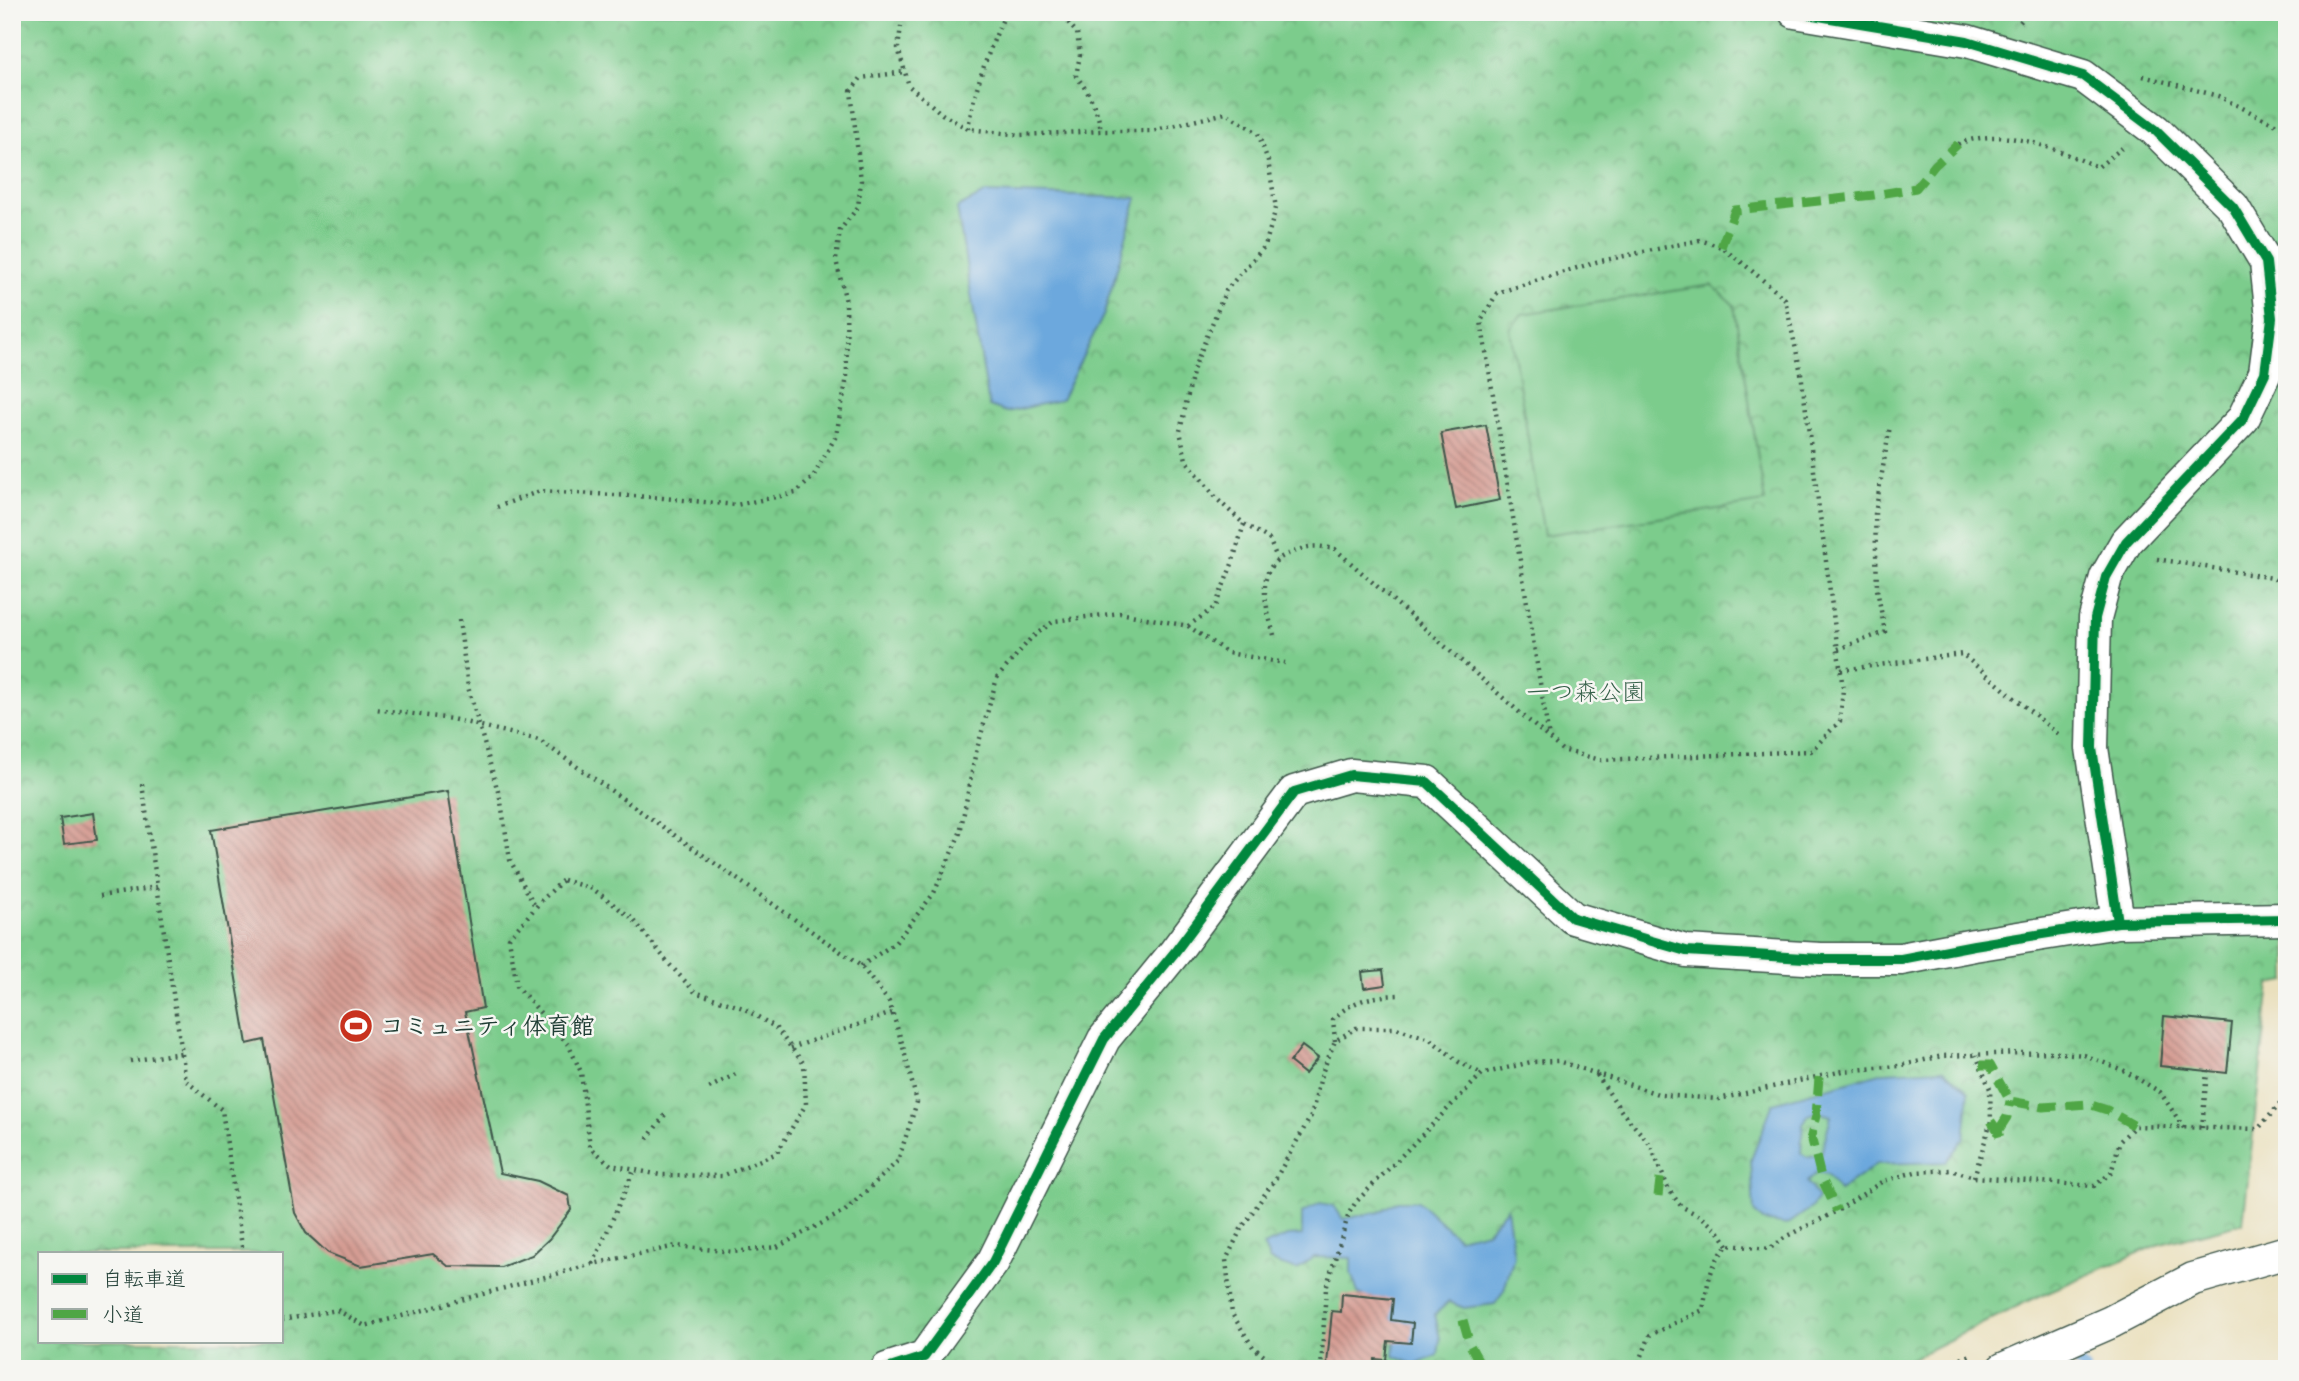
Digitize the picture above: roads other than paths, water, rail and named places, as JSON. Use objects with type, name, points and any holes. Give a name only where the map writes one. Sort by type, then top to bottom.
[{"type":"street","points":[[1795,12],[1967,41],[2083,76],[2155,131],[2233,207],[2266,262],[2272,318],[2265,373],[2244,419],[2126,542],[2106,577],[2095,618],[2092,748],[2118,922]]},
{"type":"street","points":[[887,1369],[924,1357],[993,1262],[1104,1039],[1175,952],[1294,792],[1351,775],[1427,782],[1573,918],[1686,951],[1821,959],[1901,958],[2118,922],[2287,919]]},
{"type":"street","points":[[2003,1369],[2111,1322],[2193,1279],[2287,1252]]},
{"type":"water","points":[[986,193],[1137,198],[1104,314],[1061,400],[1007,412],[989,406],[957,208]]},
{"type":"water","points":[[1943,1069],[1969,1092],[1964,1138],[1946,1162],[1877,1164],[1839,1191],[1827,1175],[1816,1173],[1807,1182],[1818,1198],[1811,1208],[1787,1225],[1763,1221],[1754,1212],[1751,1160],[1773,1103],[1884,1072]],"holes":[[[1818,1112],[1831,1116],[1821,1154],[1807,1157],[1801,1153],[1803,1124],[1808,1115]]]},
{"type":"water","points":[[1397,1201],[1418,1201],[1458,1238],[1487,1231],[1507,1208],[1514,1256],[1504,1290],[1495,1304],[1464,1308],[1449,1302],[1435,1314],[1440,1339],[1438,1355],[1415,1365],[1394,1356],[1396,1327],[1386,1311],[1358,1293],[1351,1273],[1351,1258],[1314,1257],[1297,1270],[1270,1261],[1263,1246],[1287,1236],[1302,1235],[1302,1213],[1320,1203],[1334,1206],[1343,1219],[1379,1212]]},
{"type":"waterway","points":[[2077,1361],[2085,1369]]},
{"type":"place","name":"コミュニティ体育館","points":[[356,1026]]},
{"type":"park label","name":"一つ森公園","points":[[1586,692]]}]
